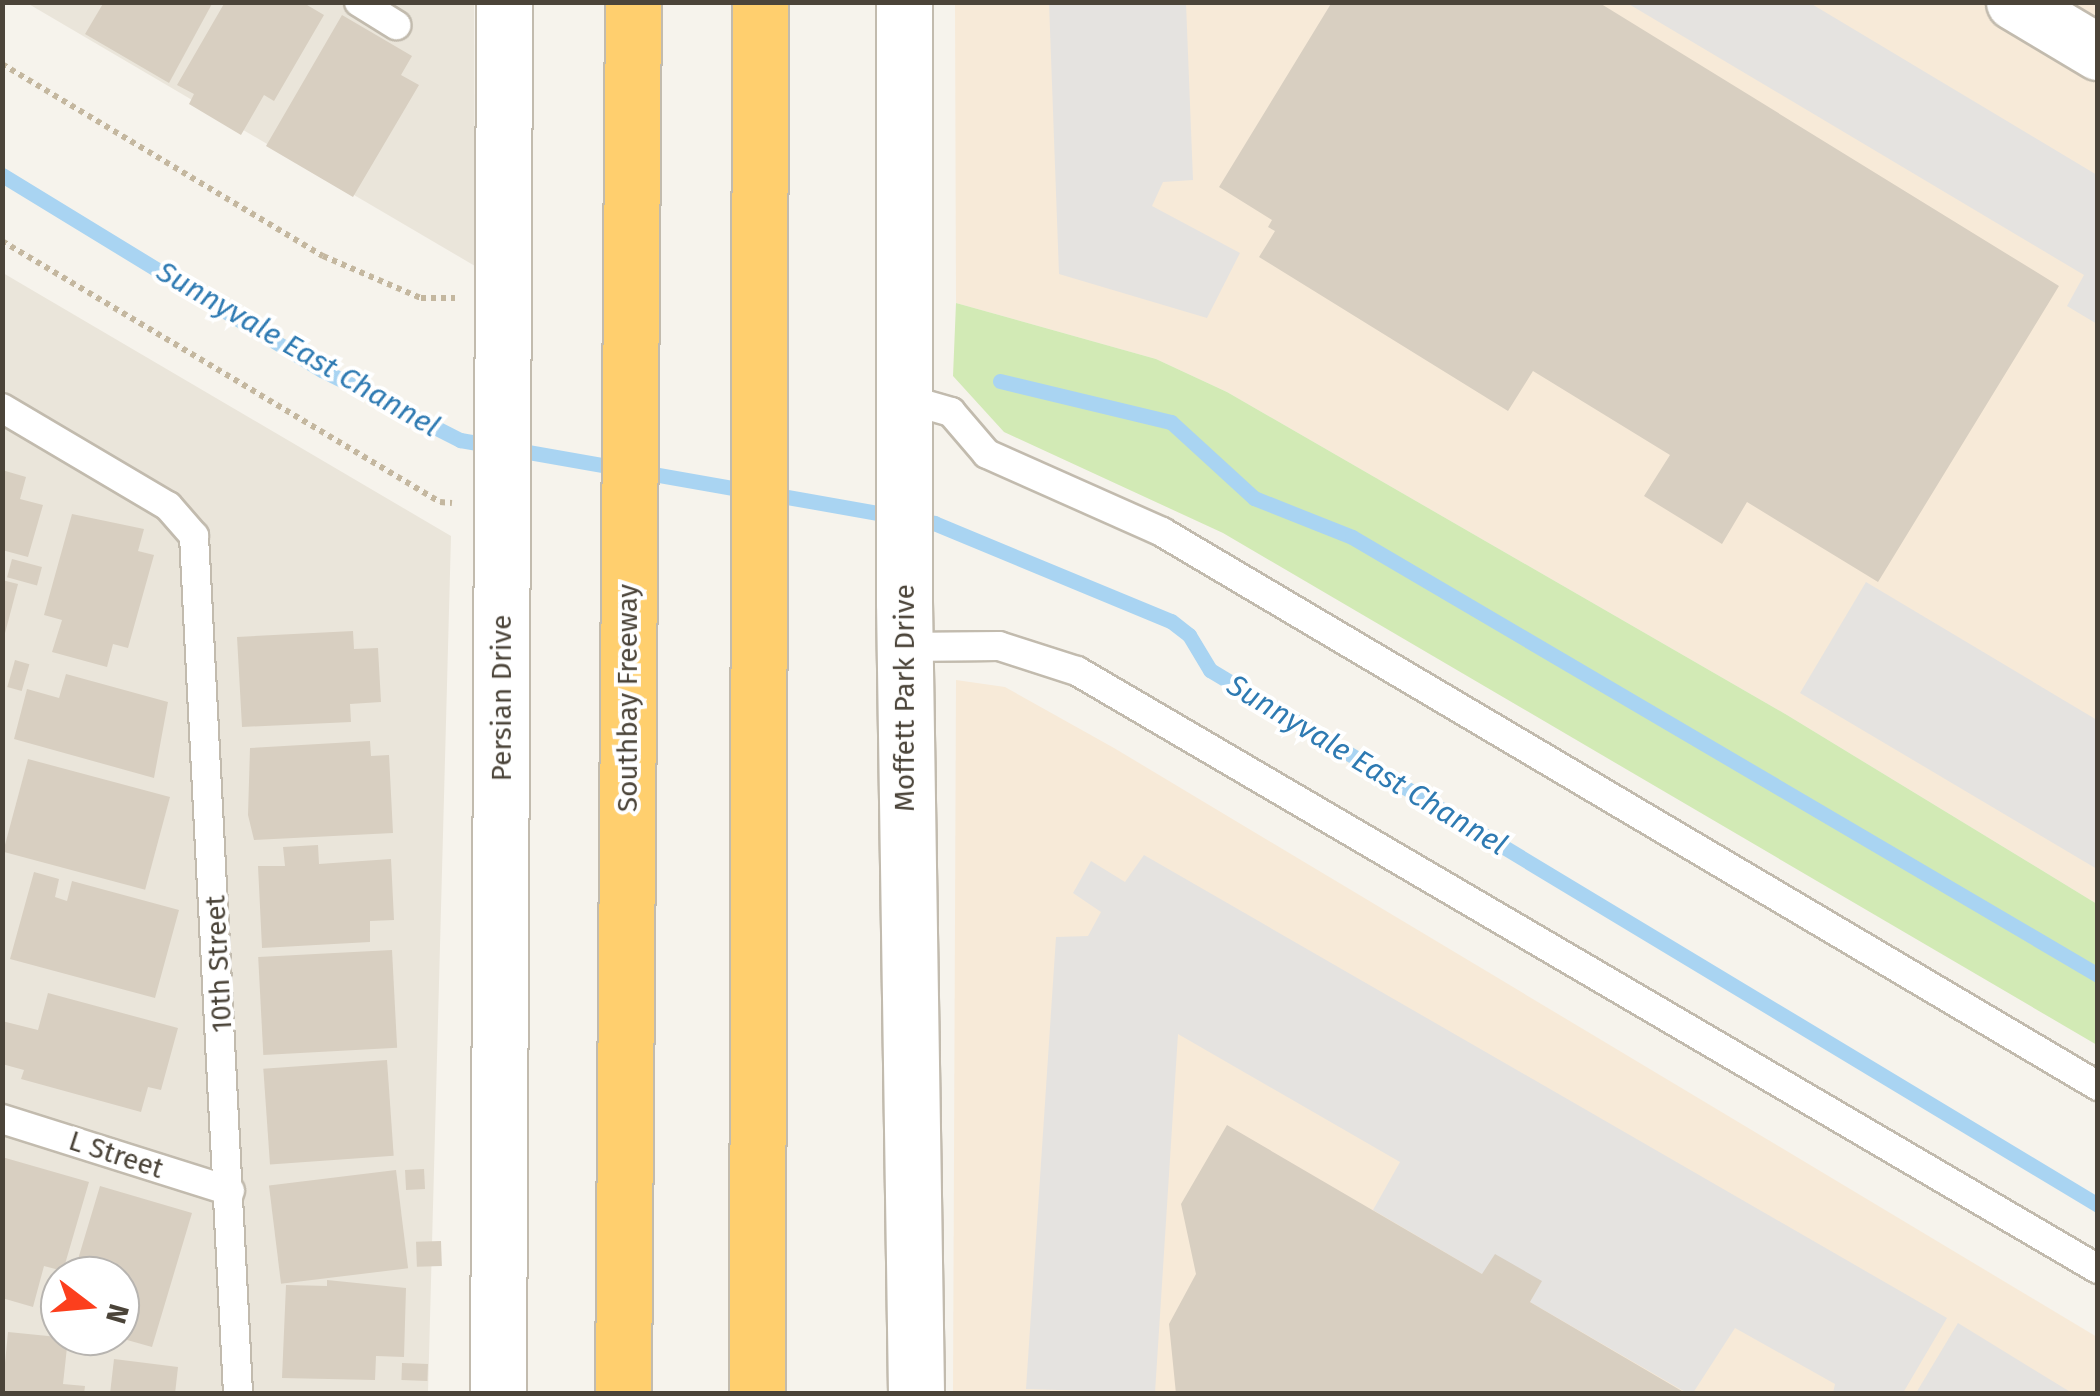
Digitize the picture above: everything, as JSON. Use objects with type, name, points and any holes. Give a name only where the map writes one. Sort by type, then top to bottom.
[{"type":"highway","name":"Southbay Freeway","points":[[623,1394],[633,2]]},
{"type":"highway","points":[[756,1394],[760,2]]},
{"type":"street","name":"Persian Drive","points":[[498,1394],[506,317],[504,2]]},
{"type":"street","name":"Moffett Park Drive","points":[[904,2],[904,625],[916,1394]]},
{"type":"street","points":[[2014,2],[2098,52]]},
{"type":"lane","points":[[359,2],[396,25]]},
{"type":"lane","name":"10th Street","points":[[2,408],[168,506],[194,536],[238,1394]]},
{"type":"lane","points":[[906,411],[951,412],[987,454],[1162,532],[2098,1086]]},
{"type":"lane","points":[[904,625],[1000,646],[1077,671],[2098,1268]]},
{"type":"lane","name":"L Street","points":[[2,1119],[230,1190]]},
{"type":"path","points":[[2,64],[323,256],[421,298],[506,317]]},
{"type":"path","points":[[2,241],[440,502],[504,507]]},
{"type":"shaded area","points":[[27,3],[474,3],[475,266]]},
{"type":"shaded area","points":[[955,3],[2097,3],[2097,904],[1787,715],[1227,392],[1156,359],[956,303]]},
{"type":"shaded area","points":[[1049,3],[1186,3],[1193,180],[1163,182],[1152,206],[1240,253],[1207,318],[1059,274]]},
{"type":"shaded area","points":[[1627,3],[1810,3],[2097,175],[2097,324],[2067,306],[2084,275]]},
{"type":"shaded area","points":[[3,273],[451,536],[428,1393],[3,1394]]},
{"type":"shaded area","points":[[1866,582],[2097,720],[2097,869],[1800,693]]},
{"type":"shaded area","points":[[956,680],[1005,687],[1114,748],[2097,1337],[2097,1393],[953,1394]]},
{"type":"shaded area","points":[[1144,855],[1947,1318],[1903,1393],[1833,1393],[1835,1384],[1735,1328],[1693,1393],[1687,1393],[1530,1302],[1541,1281],[1482,1274],[1373,1210],[1400,1162],[1178,1034],[1155,1393],[1026,1389],[1056,937],[1088,936],[1101,912],[1073,893],[1091,861],[1125,882]]},
{"type":"shaded area","points":[[1958,1323],[2072,1393],[1916,1393]]},
{"type":"green space","points":[[956,303],[1156,359],[1227,392],[1787,715],[2097,904],[2097,1045],[1223,533],[1004,432],[953,376]]},
{"type":"building","points":[[104,2],[213,2],[169,83],[85,34]]},
{"type":"building","points":[[225,2],[302,2],[324,15],[274,101],[264,95],[241,135],[189,104],[194,94],[177,85]]},
{"type":"building","points":[[1332,2],[1598,2],[2059,286],[1878,582],[1747,502],[1722,544],[1644,496],[1670,455],[1533,371],[1508,411],[1259,257],[1275,231],[1268,227],[1272,220],[1219,187]]},
{"type":"building","points":[[342,15],[412,56],[401,75],[419,85],[353,197],[266,146]]},
{"type":"building","points":[[2,470],[26,477],[20,499],[43,505],[28,557],[2,550]]},
{"type":"building","points":[[72,514],[144,529],[138,551],[154,555],[128,648],[113,644],[107,667],[52,652],[62,620],[44,615]]},
{"type":"building","points":[[12,559],[42,567],[37,585],[7,577]]},
{"type":"building","points":[[2,580],[18,584],[4,637],[2,637]]},
{"type":"building","points":[[353,631],[354,649],[378,648],[381,702],[350,704],[351,722],[242,727],[237,637]]},
{"type":"building","points":[[15,660],[29,664],[22,691],[7,687]]},
{"type":"building","points":[[66,674],[168,702],[154,778],[14,739],[27,689],[59,698]]},
{"type":"building","points":[[370,741],[371,756],[389,755],[393,833],[254,840],[248,815],[250,748]]},
{"type":"building","points":[[28,759],[170,797],[145,890],[3,852]]},
{"type":"building","points":[[318,845],[319,864],[391,859],[394,920],[370,921],[370,942],[262,948],[258,866],[285,866],[283,847]]},
{"type":"building","points":[[34,872],[59,879],[55,897],[67,901],[72,881],[179,910],[155,998],[10,959]]},
{"type":"building","points":[[392,950],[397,1048],[263,1055],[258,957]]},
{"type":"building","points":[[48,993],[178,1028],[161,1090],[148,1087],[141,1112],[21,1079],[24,1070],[2,1064],[2,1021],[38,1030]]},
{"type":"building","points":[[387,1060],[394,1156],[270,1164],[263,1069]]},
{"type":"building","points":[[1227,1125],[1482,1274],[1495,1254],[1542,1281],[1530,1302],[1687,1394],[1176,1394],[1169,1324],[1196,1274],[1181,1204]]},
{"type":"building","points":[[2,1157],[89,1182],[67,1256],[40,1256],[40,1281],[33,1307],[2,1298]]},
{"type":"building","points":[[424,1169],[425,1189],[406,1190],[405,1170]]},
{"type":"building","points":[[396,1170],[408,1268],[281,1284],[269,1186]]},
{"type":"building","points":[[100,1186],[192,1213],[152,1347],[140,1344],[140,1256],[79,1256]]},
{"type":"building","points":[[441,1241],[442,1266],[417,1267],[416,1242]]},
{"type":"building","points":[[327,1280],[406,1288],[404,1357],[376,1356],[375,1380],[282,1378],[286,1285],[327,1286]]},
{"type":"building","points":[[8,1332],[40,1335],[40,1356],[66,1356],[63,1384],[85,1386],[84,1394],[2,1394]]},
{"type":"building","points":[[114,1359],[178,1367],[175,1394],[110,1394]]},
{"type":"building","points":[[402,1363],[428,1364],[427,1381],[401,1380]]},
{"type":"waterway","name":"Sunnyvale East Channel","points":[[2,175],[322,370],[460,440],[748,491]]},
{"type":"waterway","points":[[1000,381],[1171,422],[1254,498],[1352,537],[2098,975]]},
{"type":"waterway","name":"Sunnyvale East Channel","points":[[770,494],[934,523],[1171,621],[1189,635],[1210,670],[2098,1205]]}]
